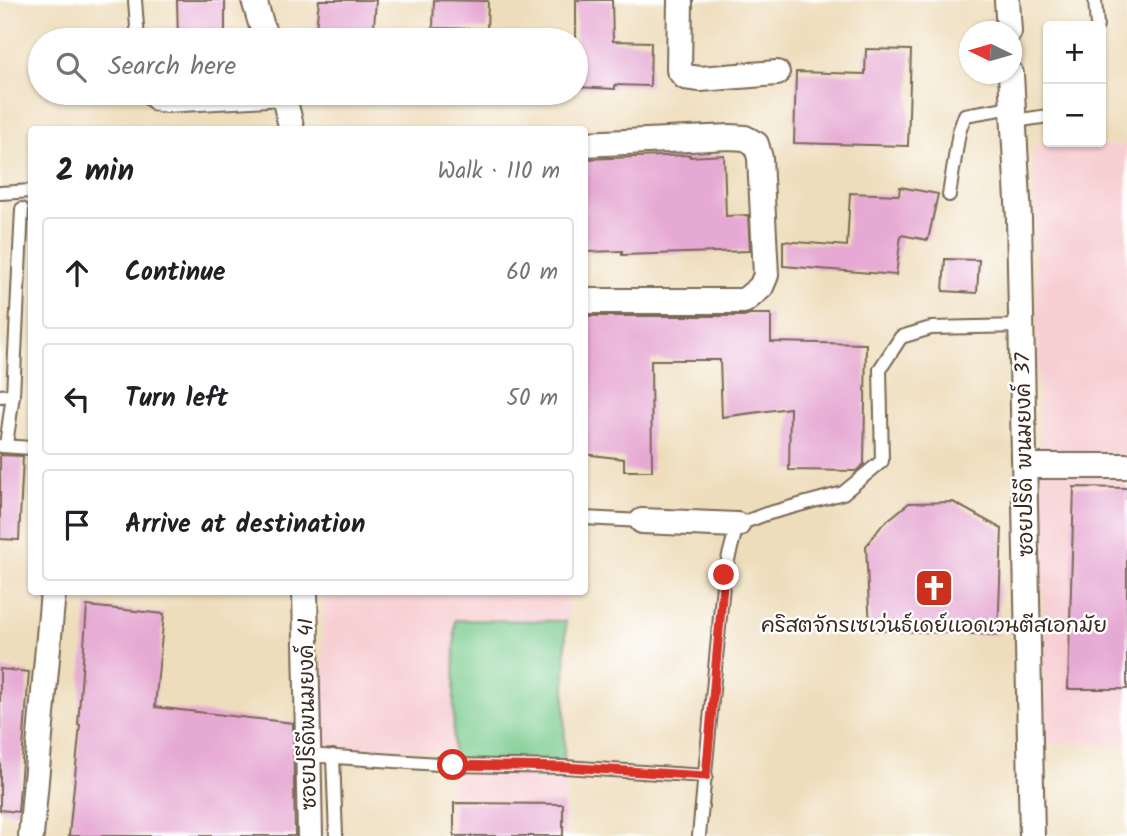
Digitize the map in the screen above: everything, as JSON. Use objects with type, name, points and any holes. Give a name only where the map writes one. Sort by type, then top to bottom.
[{"type":"street","points":[[254,0],[262,28]]},
{"type":"street","points":[[680,0],[679,70],[685,77],[700,79],[777,73]]},
{"type":"street","points":[[1007,0],[1008,21]]},
{"type":"street","name":"ซอยปรีดี พนมยงค์ 37","points":[[1012,84],[1025,466],[1032,836]]},
{"type":"street","points":[[286,105],[291,126]]},
{"type":"street","points":[[588,144],[730,137],[745,138],[756,144],[760,158],[766,275],[761,287],[744,301],[588,301]]},
{"type":"street","points":[[1025,466],[1127,466]]},
{"type":"street","points":[[642,521],[737,525]]},
{"type":"street","points":[[31,836],[53,595]]},
{"type":"street","name":"ซอยปรีดีพนมยงค์ 41","points":[[305,595],[310,836]]},
{"type":"lane","points":[[135,0],[137,28]]},
{"type":"lane","points":[[1095,0],[1097,21]]},
{"type":"lane","points":[[949,195],[959,132],[965,115],[1043,116]]},
{"type":"lane","points":[[0,193],[28,191]]},
{"type":"lane","points":[[22,209],[3,446],[28,449]]},
{"type":"lane","points":[[699,836],[724,575],[737,525],[844,492],[881,461],[880,369],[901,338],[931,328],[1021,326]]},
{"type":"lane","points":[[588,518],[642,521]]},
{"type":"lane","points":[[307,755],[453,765],[564,767],[706,776]]},
{"type":"lane","points":[[332,756],[336,836]]},
{"type":"shaded area","points":[[1127,145],[1127,745],[1046,743],[1033,146]]},
{"type":"shaded area","points":[[324,595],[568,595],[566,836],[448,836],[453,752],[321,746]]},
{"type":"green space","points":[[455,620],[566,621],[564,767],[453,765]]},
{"type":"building","points":[[177,0],[225,0],[225,28],[178,28]]},
{"type":"building","points":[[319,0],[376,0],[374,28],[316,28]]},
{"type":"building","points":[[434,0],[488,1],[487,28],[433,28]]},
{"type":"building","points":[[576,0],[612,0],[613,41],[651,42],[650,86],[588,88],[588,28],[576,28]]},
{"type":"building","points":[[866,49],[911,50],[908,146],[794,143],[796,72],[865,74]]},
{"type":"building","points":[[724,155],[726,216],[748,215],[750,251],[622,255],[622,251],[588,252],[588,159]]},
{"type":"building","points":[[900,187],[938,194],[928,240],[901,235],[896,275],[783,266],[783,241],[847,246],[850,193],[899,195]]},
{"type":"building","points":[[945,259],[979,260],[977,293],[943,291]]},
{"type":"building","points":[[771,314],[771,342],[866,344],[864,464],[856,471],[789,470],[790,408],[722,417],[720,360],[651,360],[652,471],[624,471],[624,459],[588,454],[588,316]]},
{"type":"building","points":[[0,455],[23,456],[19,540],[0,539]]},
{"type":"building","points":[[1074,487],[1127,488],[1127,689],[1068,689]]},
{"type":"building","name":"คริสตจักรเซเว่นธ์เดย์แอดเวนตีสเอกมัย","points":[[953,502],[1002,529],[998,635],[870,630],[866,546],[883,524],[909,503]]},
{"type":"building","points":[[87,606],[164,614],[155,707],[293,723],[295,836],[69,836],[80,725]]},
{"type":"building","points":[[0,669],[29,672],[18,812],[0,810]]},
{"type":"building","points":[[454,803],[563,804],[563,836],[454,836]]},
{"type":"place","name":"คริสตจักรเซเว่นธ์เดย์แอดเวนตีสเอกมัย","points":[[934,588]]},
{"type":"route","points":[[453,765],[564,767],[706,776],[724,575]]}]
